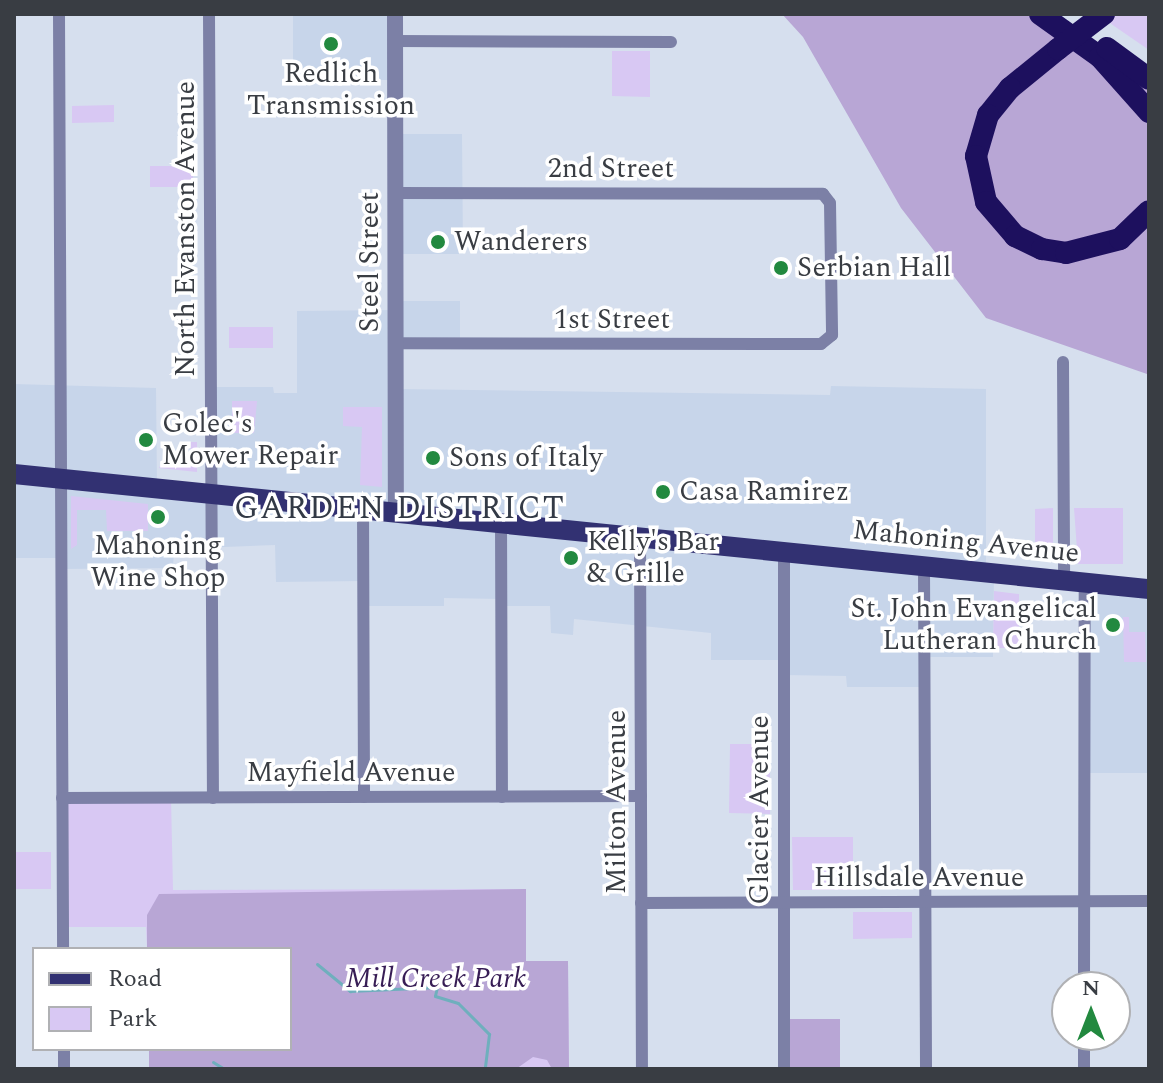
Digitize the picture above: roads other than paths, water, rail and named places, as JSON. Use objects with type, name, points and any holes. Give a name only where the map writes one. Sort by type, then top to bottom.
[{"type":"highway","points":[[1041,14],[1100,43],[1149,79]]},
{"type":"highway","points":[[1041,14],[1100,57],[1149,112]]},
{"type":"highway","points":[[1104,14],[1010,88],[988,115],[976,156],[986,202],[1015,236],[1042,249],[1066,253],[1107,246],[1136,227],[1149,211]]},
{"type":"main road","name":"Mahoning Avenue","points":[[14,474],[396,509],[1149,589]]},
{"type":"street","points":[[59,14],[63,947]]},
{"type":"street","name":"North Evanston Avenue","points":[[209,14],[213,798]]},
{"type":"street","name":"Steel Street","points":[[395,14],[396,509]]},
{"type":"street","points":[[395,41],[671,42]]},
{"type":"street","name":"2nd Street","points":[[395,193],[815,192],[826,197],[828,342]]},
{"type":"street","name":"1st Street","points":[[396,343],[828,342]]},
{"type":"street","points":[[1063,362],[1075,581],[1084,971]]},
{"type":"street","points":[[363,506],[364,797]]},
{"type":"street","points":[[501,520],[502,797]]},
{"type":"street","name":"Milton Avenue","points":[[640,536],[642,1069]]},
{"type":"street","name":"Glacier Avenue","points":[[784,551],[784,1069]]},
{"type":"street","points":[[924,566],[926,1069]]},
{"type":"street","name":"Mayfield Avenue","points":[[62,798],[641,796]]},
{"type":"street","name":"Hillsdale Avenue","points":[[641,903],[1149,901]]},
{"type":"waterway","points":[[317,964],[350,991],[437,987],[435,996],[458,1003],[489,1034],[485,1069]]},
{"type":"waterway","points":[[213,1062],[224,1069]]},
{"type":"place","name":"Redlich Transmission","points":[[331,44]]},
{"type":"place","name":"Wanderers","points":[[438,242]]},
{"type":"place","name":"Serbian Hall","points":[[781,268]]},
{"type":"place","name":"Golec's Mower Repair","points":[[146,440]]},
{"type":"place","name":"Sons of Italy","points":[[433,458]]},
{"type":"place","name":"Casa Ramirez","points":[[663,492]]},
{"type":"place","name":"Mahoning Wine Shop","points":[[158,517]]},
{"type":"place","name":"Kelly's Bar & Grille","points":[[571,558]]},
{"type":"place","name":"St. John Evangelical Lutheran Church","points":[[1113,625]]},
{"type":"district","name":"GARDEN DISTRICT","points":[[400,509]]},
{"type":"park label","name":"Mill Creek Park","points":[[436,979]]}]
